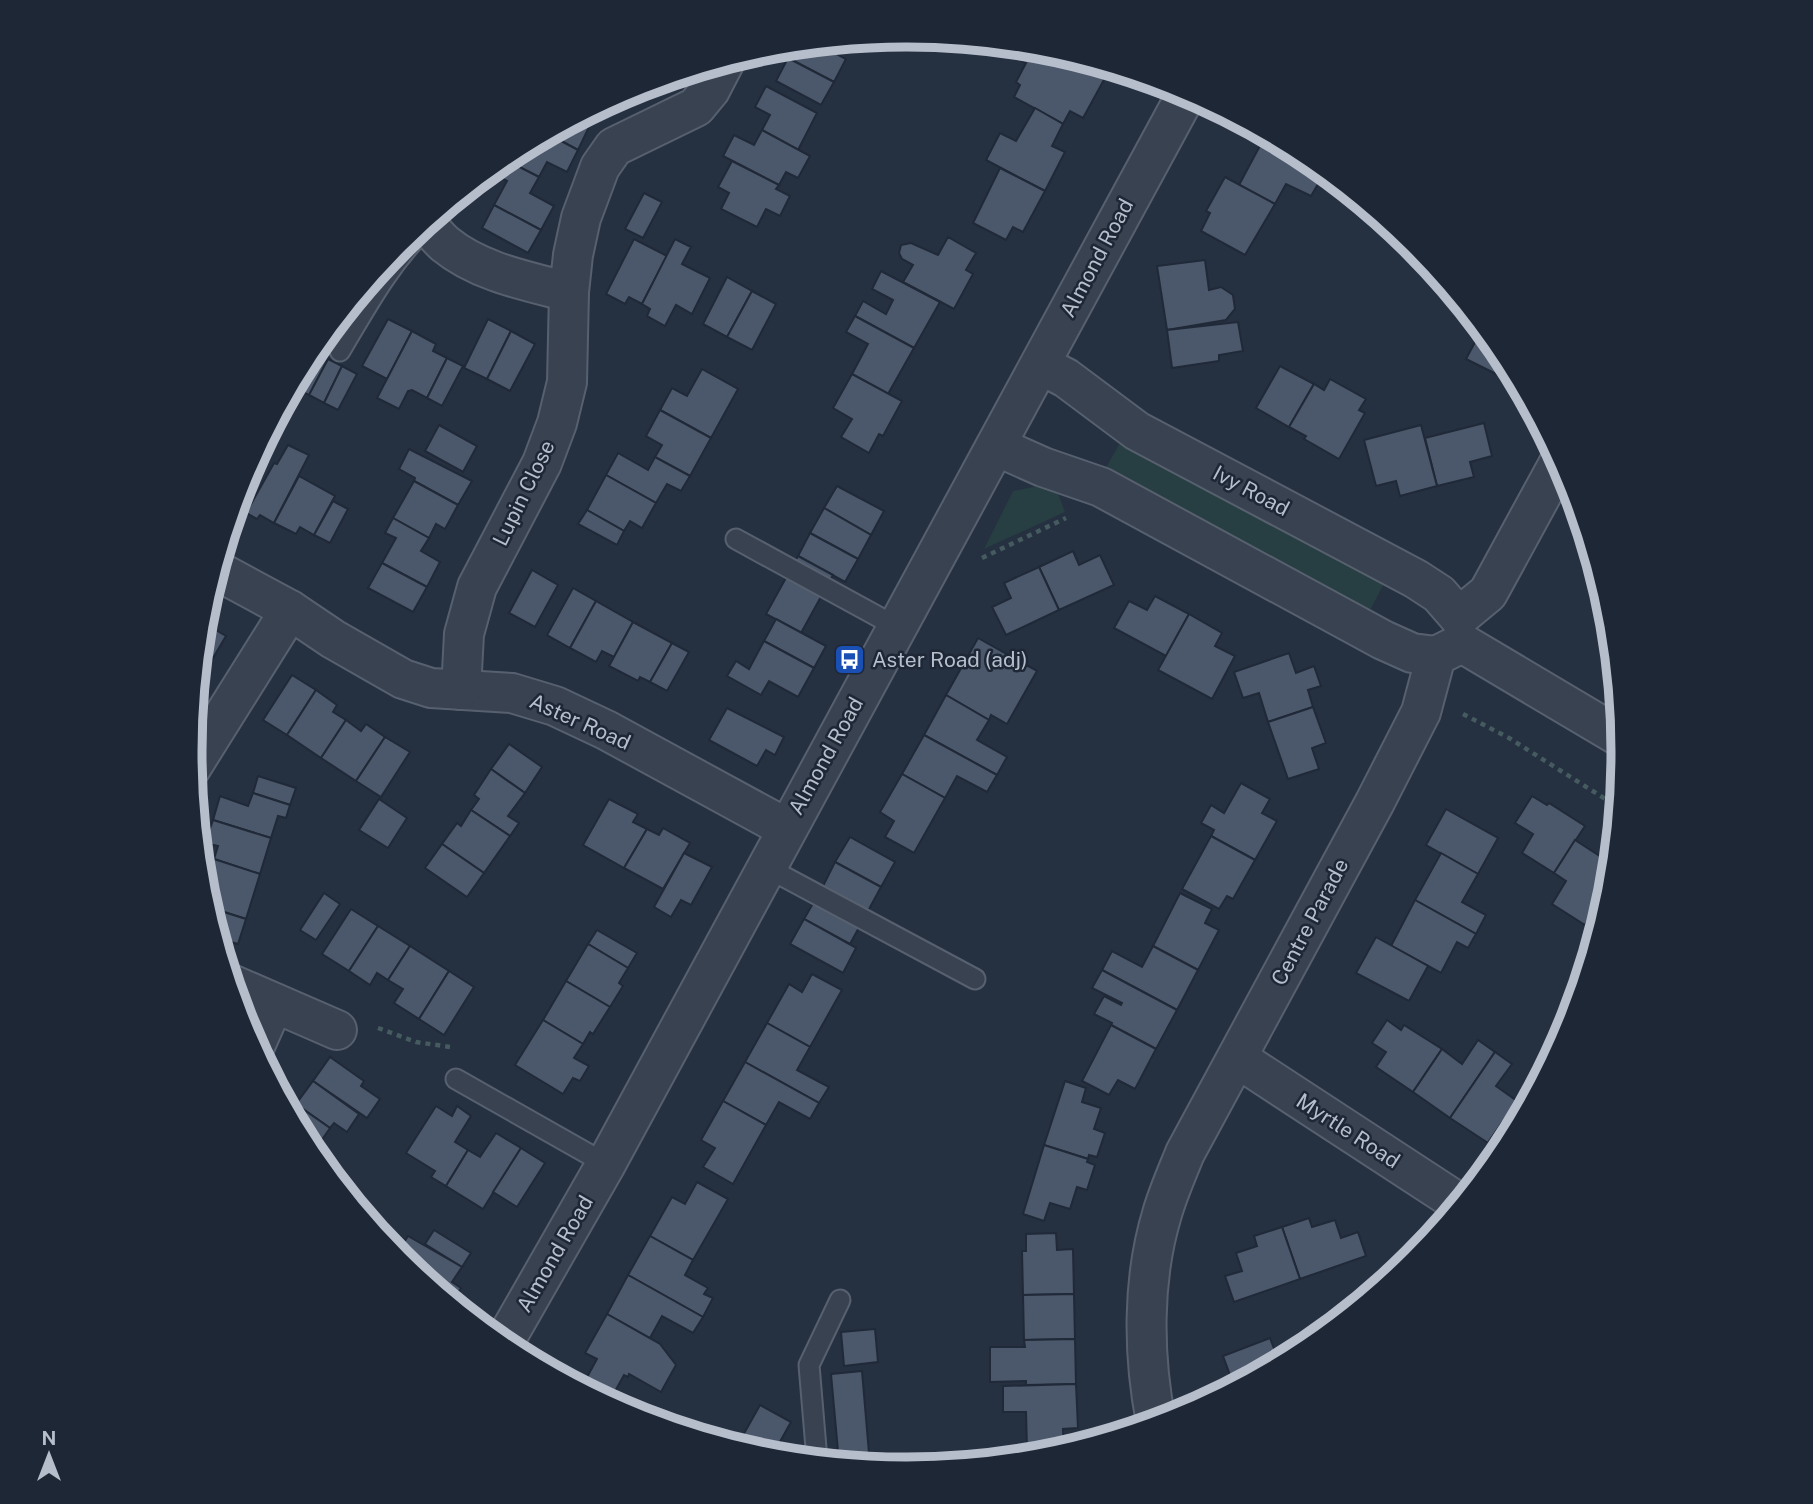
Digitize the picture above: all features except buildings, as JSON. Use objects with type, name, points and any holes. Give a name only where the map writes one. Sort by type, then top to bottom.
[{"type":"street","name":"Lupin Close","points":[[461,690],[464,634],[477,587],[542,463],[557,423],[566,382],[573,255],[581,218],[600,167],[614,147],[696,107],[710,90],[719,73]]},
{"type":"street","name":"Almond Road","points":[[509,1334],[606,1164],[1181,103]]},
{"type":"street","points":[[433,231],[445,244],[475,262],[510,277],[569,292]]},
{"type":"street","name":"Ivy Road","points":[[1041,365],[1066,378],[1137,431],[1416,579],[1439,594],[1452,638],[1611,731]]},
{"type":"street","name":"Ivy Road","points":[[996,446],[1042,467],[1101,487],[1383,640],[1412,653],[1452,638]]},
{"type":"street","points":[[1452,638],[1488,593],[1554,473]]},
{"type":"street","name":"Aster Road","points":[[225,575],[290,610],[333,639],[403,679],[431,688],[512,693],[555,706],[606,730],[786,828]]},
{"type":"street","points":[[202,750],[290,610]]},
{"type":"street","name":"Centre Parade","points":[[1154,1411],[1149,1391],[1146,1326],[1150,1268],[1162,1214],[1185,1153],[1375,802],[1421,712],[1452,638]]},
{"type":"street","points":[[243,989],[337,1030]]},
{"type":"street","points":[[260,1034],[274,1003]]},
{"type":"street","name":"Myrtle Road","points":[[1237,1058],[1452,1198]]},
{"type":"lane","points":[[341,351],[385,278]]},
{"type":"lane","points":[[736,539],[897,627]]},
{"type":"lane","points":[[766,867],[975,979]]},
{"type":"lane","points":[[456,1079],[606,1164]]},
{"type":"lane","points":[[816,1451],[809,1365],[840,1300]]},
{"type":"path","points":[[978,560],[1078,512]]},
{"type":"path","points":[[1453,709],[1509,738],[1610,802]]},
{"type":"green space","points":[[1122,439],[1386,580],[1368,614],[1103,473]]},
{"type":"green space","points":[[1038,486],[1056,488],[1065,512],[984,549],[1013,491]]},
{"type":"place","name":"Aster Road (adj)","points":[[849,660]]}]
